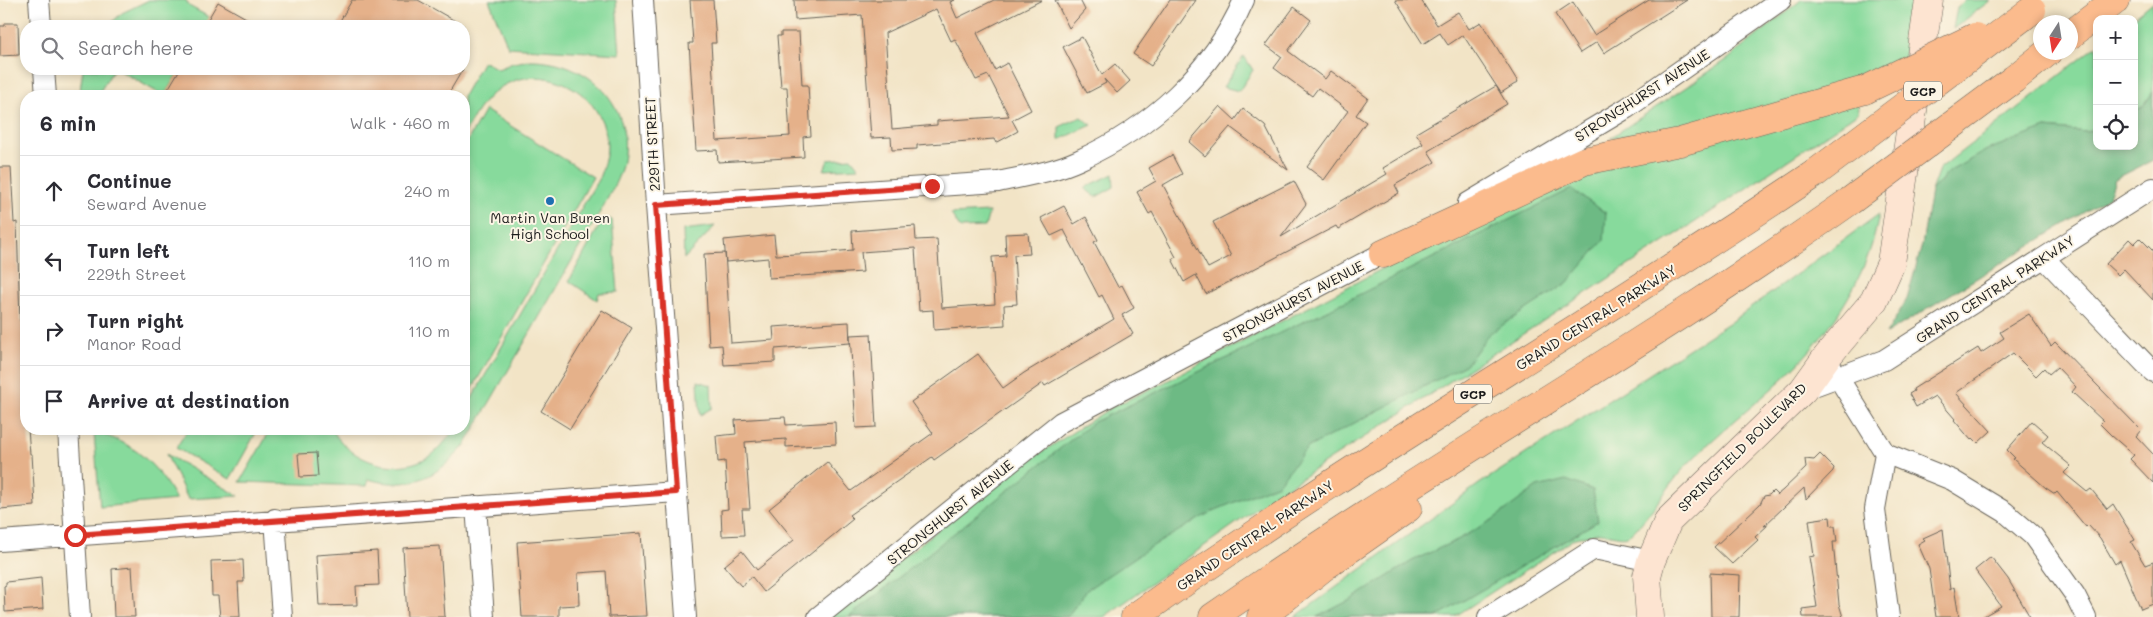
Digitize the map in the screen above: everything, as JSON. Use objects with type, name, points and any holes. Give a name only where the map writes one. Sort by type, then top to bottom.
[{"type":"highway","points":[[2078,29],[2116,0]]},
{"type":"highway","points":[[1382,254],[1584,161],[1680,142],[1865,90],[2039,5]]},
{"type":"highway","name":"GRAND CENTRAL PARKWAY","points":[[1135,617],[1220,557],[1351,470],[1660,277],[1814,174],[2039,5]]},
{"type":"highway","points":[[1213,617],[1373,509],[1770,257],[1850,201],[2038,60]]},
{"type":"highway","points":[[1260,617],[1325,566],[1685,312]]},
{"type":"main road","name":"SPRINGFIELD BOULEVARD","points":[[1650,617],[1647,576],[1650,561],[1668,521],[1803,390],[1832,367],[1874,301],[1891,263],[1929,0]]},
{"type":"street","points":[[39,0],[41,20]]},
{"type":"street","name":"229TH STREET","points":[[643,0],[686,617]]},
{"type":"street","points":[[656,205],[998,182],[1044,172],[1078,160],[1126,136],[1159,111],[1196,75],[1224,37],[1244,0]]},
{"type":"street","name":"STRONGHURST AVENUE","points":[[818,617],[1061,422],[1382,254],[1627,108],[1781,0]]},
{"type":"street","points":[[44,75],[46,90]]},
{"type":"street","name":"GRAND CENTRAL PARKWAY","points":[[1832,367],[1884,360],[2153,188]]},
{"type":"street","points":[[2044,258],[2153,372]]},
{"type":"street","points":[[1832,367],[1885,453],[1952,480],[2005,512],[2033,536],[2075,595],[2086,617]]},
{"type":"street","points":[[68,435],[80,617]]},
{"type":"street","points":[[1885,453],[1875,509],[1889,617]]},
{"type":"street","points":[[0,541],[275,519],[676,492]]},
{"type":"street","points":[[476,506],[484,617]]},
{"type":"street","points":[[275,519],[282,617]]},
{"type":"street","points":[[1488,617],[1594,549],[1650,561]]},
{"type":"green space","points":[[149,0],[186,0],[189,6],[209,17],[207,20],[114,20],[122,13]]},
{"type":"green space","points":[[489,0],[616,0],[620,54],[508,47]]},
{"type":"green space","points":[[1801,0],[1914,0],[1905,57],[1844,83],[1727,120],[1610,138],[1728,59]]},
{"type":"green space","points":[[1966,0],[1991,0],[1953,29],[1957,7]]},
{"type":"green space","points":[[2153,2],[2153,92],[2144,105],[2138,109],[2138,15]]},
{"type":"green space","points":[[2093,49],[2093,131],[2086,132],[2046,128],[1950,171],[1931,191],[1939,169]]},
{"type":"green space","points":[[1244,56],[1253,70],[1239,91],[1223,87]]},
{"type":"green space","points":[[531,60],[552,62],[572,68],[604,90],[615,106],[622,124],[624,144],[622,166],[604,205],[465,445],[444,466],[434,473],[410,482],[383,482],[368,479],[367,486],[240,482],[267,435],[336,435],[351,451],[364,459],[392,466],[407,465],[421,461],[434,453],[450,435],[470,435],[470,402],[599,178],[607,145],[604,126],[595,110],[583,96],[569,85],[552,79],[534,77],[516,80],[498,89],[492,93],[470,123],[470,90],[466,90],[483,61],[498,69],[513,63]]},
{"type":"green space","points":[[82,75],[110,75],[101,90],[80,90]]},
{"type":"green space","points":[[127,75],[176,75],[168,90],[154,90]]},
{"type":"green space","points":[[2153,92],[2153,160],[2115,179],[2109,197],[1886,334],[1907,299],[1922,245],[1931,191],[1950,171],[1987,150],[2046,128],[2086,132],[2093,131],[2093,150],[2138,150],[2138,109],[2144,105]]},
{"type":"green space","points":[[1856,102],[1859,107],[1858,113],[1720,206],[1286,488],[1104,617],[827,617],[1017,468],[1112,407],[1165,382],[1572,170]]},
{"type":"green space","points":[[485,110],[593,177],[470,392],[470,136]]},
{"type":"green space","points":[[1081,117],[1092,125],[1059,140],[1059,127]]},
{"type":"green space","points":[[851,158],[859,168],[824,170],[828,160]]},
{"type":"green space","points":[[1113,174],[1114,187],[1096,197],[1084,188]]},
{"type":"green space","points":[[1571,189],[1606,213],[1604,240],[1567,283],[1489,334],[1467,364],[1307,448],[1278,484],[1211,512],[1146,550],[1088,589],[1067,617],[849,617],[1092,423],[1336,306]]},
{"type":"green space","points":[[989,212],[985,227],[960,228],[951,214]]},
{"type":"green space","points":[[1879,214],[1874,238],[1866,261],[1843,306],[1828,328],[1796,366],[1685,467],[1632,533],[1624,537],[1597,533],[1575,538],[1454,617],[1295,617],[1479,484],[1738,317]]},
{"type":"green space","points":[[607,218],[612,220],[618,292],[599,293],[597,300],[569,281],[602,221]]},
{"type":"green space","points":[[715,226],[684,259],[683,230]]},
{"type":"green space","points":[[698,381],[711,385],[712,408],[700,415]]},
{"type":"green space","points":[[94,435],[108,436],[132,448],[153,466],[176,500],[100,507]]},
{"type":"green space","points":[[184,435],[255,435],[230,479],[176,448]]},
{"type":"green space","points":[[166,454],[239,496],[188,499]]},
{"type":"green space","points":[[1566,480],[1593,490],[1598,521],[1436,617],[1317,617],[1352,599],[1412,561],[1459,539],[1492,520],[1537,487]]},
{"type":"building","points":[[352,0],[418,0],[453,20],[340,20]]},
{"type":"building","points":[[690,0],[713,0],[716,43],[711,43],[717,141],[790,136],[787,87],[781,87],[777,36],[781,36],[781,32],[799,32],[802,85],[808,85],[811,136],[803,137],[804,157],[718,162],[717,150],[696,151],[689,43],[693,43]]},
{"type":"building","points":[[794,0],[955,0],[950,2],[957,18],[994,0],[1042,0],[977,33],[995,70],[1007,63],[1031,110],[1012,120],[1018,131],[996,143],[994,139],[917,145],[917,149],[892,150],[891,137],[871,138],[862,15],[795,20]],"holes":[[[936,9],[951,41],[955,39],[976,80],[988,75],[1009,116],[937,121],[937,125],[892,129],[885,33]]]},
{"type":"building","points":[[1055,0],[1080,0],[1085,10],[1069,28]]},
{"type":"building","points":[[1170,0],[1196,0],[1151,66],[1133,54]]},
{"type":"building","points":[[1395,0],[1421,0],[1437,25],[1458,12],[1469,29],[1481,22],[1518,82],[1501,93],[1463,35],[1448,45],[1440,33],[1423,44]]},
{"type":"building","points":[[1649,0],[1687,0],[1604,53],[1597,42],[1580,53],[1555,14],[1573,2],[1594,35]]},
{"type":"building","points":[[218,2],[250,20],[208,20]]},
{"type":"building","points":[[1294,7],[1311,20],[1288,51],[1325,79],[1331,71],[1368,98],[1356,115],[1366,122],[1324,180],[1307,167],[1348,111],[1318,88],[1312,96],[1274,68],[1282,57],[1266,45]]},
{"type":"building","points":[[5,23],[18,23],[19,55],[0,56],[0,26],[5,26]]},
{"type":"building","points":[[1082,37],[1102,75],[1115,64],[1130,81],[1117,93],[1104,79],[1106,83],[1087,93],[1063,47]]},
{"type":"building","points":[[176,75],[459,75],[451,90],[168,90]]},
{"type":"building","points":[[1496,86],[1507,104],[1428,151],[1435,162],[1395,185],[1399,193],[1338,229],[1336,226],[1206,294],[1196,275],[1184,282],[1172,259],[1176,257],[1152,212],[1149,214],[1137,192],[1156,181],[1149,168],[1172,155],[1182,174],[1163,185],[1208,268],[1231,256],[1213,222],[1294,181],[1306,204],[1281,237],[1387,174],[1383,168],[1423,144],[1416,133]]},
{"type":"building","points":[[1220,106],[1235,120],[1243,109],[1265,126],[1288,170],[1230,127],[1205,156],[1189,142]]},
{"type":"building","points":[[0,167],[11,167],[14,223],[17,222],[20,321],[20,435],[28,435],[30,454],[32,454],[35,506],[0,509]]},
{"type":"building","points":[[1064,206],[1074,224],[1086,217],[1098,240],[1094,242],[1118,287],[1122,285],[1134,308],[1122,315],[1133,334],[1045,386],[1043,383],[934,460],[932,457],[849,515],[853,519],[764,592],[752,577],[741,586],[724,566],[742,551],[757,570],[794,540],[769,509],[827,462],[851,491],[933,433],[911,402],[978,354],[1003,388],[1024,373],[1114,319],[1102,295],[1099,297],[1064,230],[1051,236],[1041,218]]},
{"type":"building","points":[[915,226],[916,240],[937,239],[942,308],[995,304],[992,257],[1006,256],[1005,234],[1028,233],[1030,254],[1014,255],[1017,304],[1004,305],[1005,325],[934,330],[933,310],[919,311],[915,248],[861,252],[863,272],[769,278],[768,258],[726,262],[724,240],[774,235],[776,255],[818,253],[853,250],[852,231]]},
{"type":"building","points":[[2140,238],[2153,251],[2153,300],[2124,269],[2118,275],[2106,264],[2129,239],[2134,244]]},
{"type":"building","points":[[725,253],[731,343],[774,340],[773,327],[849,322],[850,343],[775,349],[775,362],[724,365],[722,345],[709,346],[704,254]]},
{"type":"building","points":[[602,310],[632,328],[570,429],[541,411]]},
{"type":"building","points":[[2029,314],[2051,346],[2055,342],[2141,430],[2136,436],[2153,454],[2153,483],[2130,459],[2134,455],[2100,424],[2103,421],[2072,392],[2076,387],[2057,367],[2049,374],[2044,368],[2036,376],[2013,353],[1956,393],[1991,431],[1978,443],[1973,438],[1971,440],[1935,396],[1916,407],[1909,394],[1914,391],[1913,389],[1978,348],[1981,353],[2004,338],[2000,332]]},
{"type":"building","points":[[871,334],[876,427],[856,428],[850,335]]},
{"type":"building","points":[[785,417],[786,425],[835,422],[836,444],[786,447],[786,439],[745,442],[750,509],[742,509],[744,535],[722,536],[721,510],[728,509],[725,461],[718,462],[716,436],[736,434],[735,420]]},
{"type":"building","points":[[2032,421],[2048,435],[2042,442],[2071,466],[2064,473],[2087,492],[2091,489],[2107,509],[2113,504],[2135,540],[2131,542],[2145,565],[2153,562],[2153,604],[2141,609],[2120,560],[2115,564],[2100,538],[2088,525],[2086,527],[2057,492],[2055,494],[2046,488],[2013,459],[2015,458],[2007,450]]},
{"type":"building","points":[[316,453],[318,476],[300,477],[298,454]]},
{"type":"building","points":[[1820,454],[1834,468],[1833,471],[1806,499],[1804,488],[1764,526],[1768,525],[1755,537],[1758,540],[1732,564],[1714,547],[1760,504],[1764,496],[1769,495],[1773,491],[1777,495],[1806,468],[1805,459],[1814,460]]},
{"type":"building","points":[[1830,517],[1831,526],[1835,526],[1837,542],[1833,542],[1839,604],[1843,617],[1803,617],[1802,609],[1817,607],[1809,557],[1814,556],[1809,520]]},
{"type":"building","points":[[1943,529],[1950,590],[1954,587],[1959,617],[1936,617],[1929,569],[1918,544],[1925,540],[1923,538]]},
{"type":"building","points":[[641,533],[647,616],[609,617],[606,571],[578,573],[579,605],[559,606],[559,617],[522,617],[517,542]]},
{"type":"building","points":[[440,546],[445,617],[407,617],[403,548]]},
{"type":"building","points":[[377,551],[379,585],[356,586],[357,605],[319,606],[316,555]]},
{"type":"building","points":[[1991,557],[2008,579],[2030,617],[1982,617],[2001,606],[1975,570]]},
{"type":"building","points":[[243,560],[244,582],[238,582],[240,617],[220,617],[218,596],[212,596],[211,561]]},
{"type":"building","points":[[132,567],[135,617],[114,617],[112,569]]},
{"type":"building","points":[[1710,573],[1740,575],[1739,617],[1711,617]]},
{"type":"building","points":[[41,578],[43,609],[5,612],[4,586],[6,582]]},
{"type":"place","name":"Martin Van Buren High School","points":[[550,201]]},
{"type":"route","points":[[75,535],[275,519],[676,492],[656,205],[932,186]]}]
